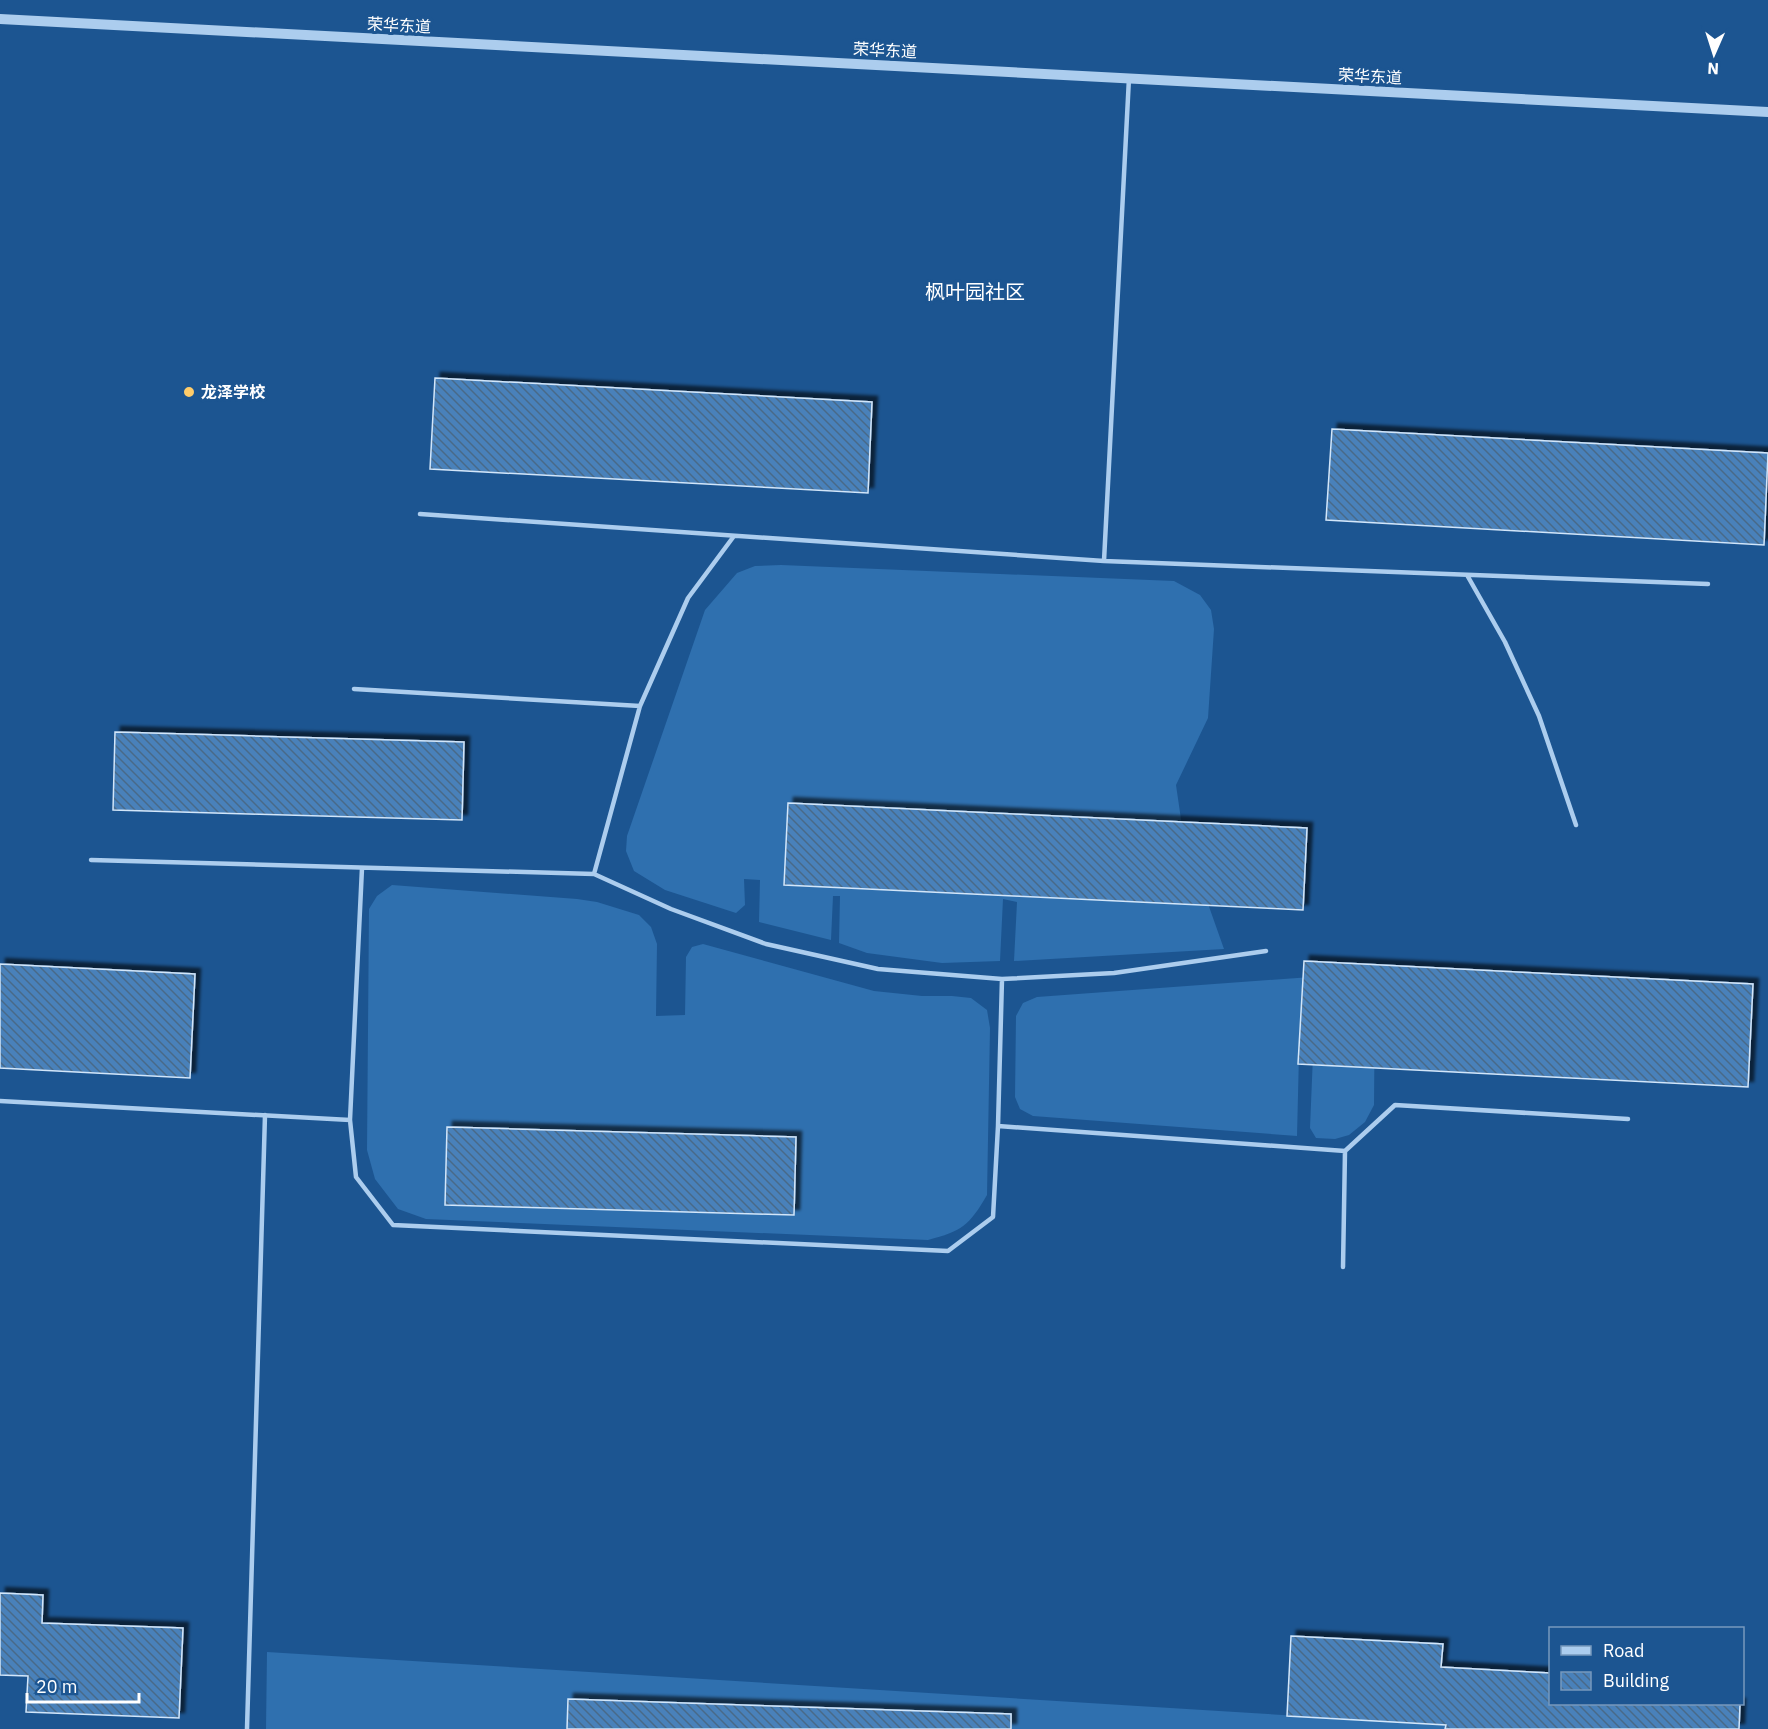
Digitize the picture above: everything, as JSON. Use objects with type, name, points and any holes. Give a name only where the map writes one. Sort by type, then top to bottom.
[{"type":"street","name":"荣华东道","points":[[0,19],[1768,111]]},
{"type":"lane","points":[[1104,561],[1129,78]]},
{"type":"lane","points":[[420,514],[1104,561],[1708,584]]},
{"type":"lane","points":[[594,874],[640,706],[688,598],[734,536]]},
{"type":"lane","points":[[1467,575],[1505,642],[1539,716],[1576,825]]},
{"type":"lane","points":[[354,689],[640,706]]},
{"type":"lane","points":[[91,860],[594,874],[671,909],[766,944],[878,969],[1002,979],[1114,973],[1266,951]]},
{"type":"lane","points":[[362,868],[350,1120],[356,1177],[393,1226],[948,1251],[993,1218],[1002,979]]},
{"type":"lane","points":[[0,1101],[350,1120]]},
{"type":"lane","points":[[1343,1267],[1345,1151],[1395,1105],[1628,1119]]},
{"type":"lane","points":[[247,1729],[265,1115]]},
{"type":"lane","points":[[998,1126],[1345,1151]]},
{"type":"shaded area","points":[[781,565],[1174,581],[1200,595],[1211,610],[1214,629],[1208,718],[1176,785],[1183,833],[1224,949],[1014,961],[1017,902],[1003,899],[1000,961],[942,963],[867,953],[839,943],[840,896],[833,896],[831,940],[759,922],[760,880],[744,879],[745,905],[736,913],[665,890],[634,871],[626,851],[627,836],[705,610],[737,573],[755,566]]},
{"type":"shaded area","points":[[392,885],[577,899],[597,902],[639,915],[651,927],[657,944],[656,1016],[685,1015],[686,957],[692,947],[703,944],[874,991],[971,998],[987,1010],[990,1028],[987,1195],[964,1226],[949,1234],[928,1240],[426,1219],[398,1209],[375,1179],[367,1150],[369,909],[377,896]]},
{"type":"shaded area","points":[[1352,974],[1375,993],[1374,1105],[1365,1122],[1349,1135],[1335,1139],[1316,1138],[1310,1128],[1313,1055],[1299,1054],[1297,1136],[1033,1116],[1020,1109],[1015,1097],[1016,1016],[1023,1003],[1037,997]]},
{"type":"shaded area","points":[[267,1652],[1510,1729],[266,1729]]},
{"type":"building","points":[[435,378],[872,402],[868,493],[430,469]]},
{"type":"building","points":[[1332,429],[1768,453],[1764,545],[1326,520]]},
{"type":"building","points":[[115,732],[464,742],[462,820],[113,810]]},
{"type":"building","points":[[788,803],[1307,828],[1303,910],[784,885]]},
{"type":"building","points":[[1304,961],[1753,984],[1748,1087],[1298,1064]]},
{"type":"building","points":[[0,964],[195,974],[190,1078],[0,1068]]},
{"type":"building","points":[[447,1127],[796,1137],[794,1215],[445,1205]]},
{"type":"building","points":[[0,1593],[43,1595],[42,1623],[183,1628],[179,1718],[26,1712],[28,1676],[0,1675]]},
{"type":"building","points":[[1291,1636],[1443,1644],[1441,1667],[1549,1673],[1549,1705],[1740,1705],[1739,1729],[1445,1729],[1446,1725],[1287,1716]]},
{"type":"building","points":[[568,1699],[1011,1714],[1011,1729],[567,1729]]},
{"type":"place","name":"龙泽学校","points":[[189,392]]},
{"type":"district","name":"枫叶园社区","points":[[975,292]]}]
